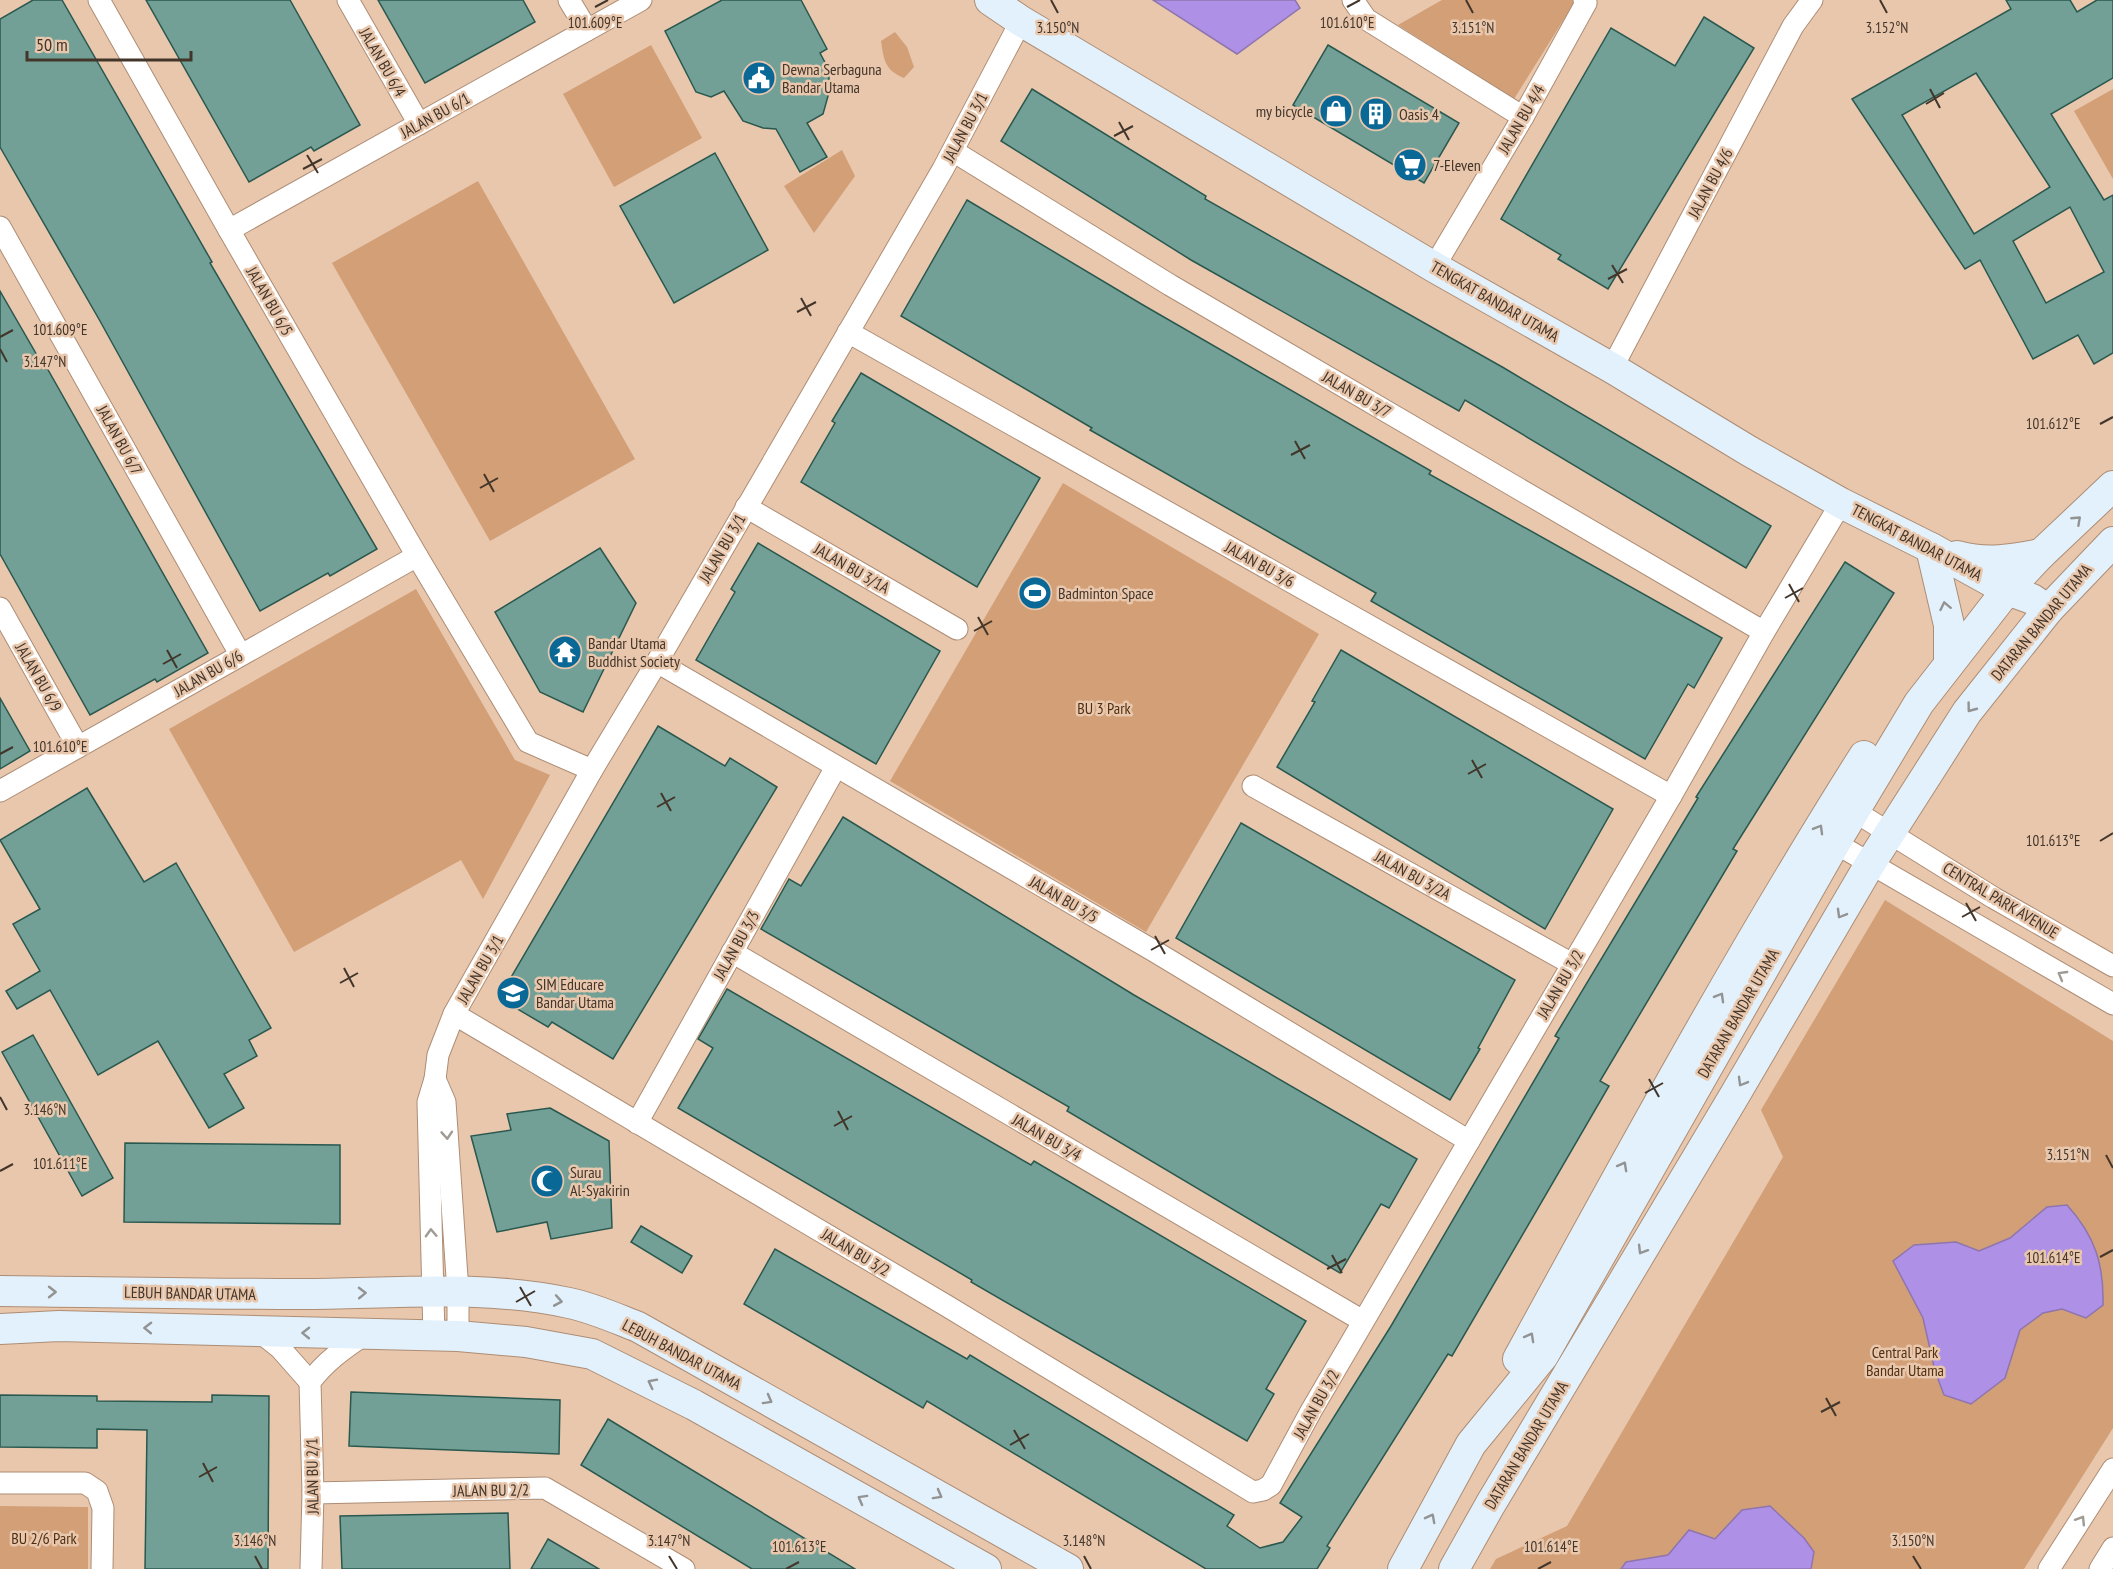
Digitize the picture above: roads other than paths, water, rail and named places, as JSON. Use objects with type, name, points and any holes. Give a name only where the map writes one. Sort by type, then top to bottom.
[{"type":"main road","name":"TENGKAT BANDAR UTAMA","points":[[990,0],[1021,21],[1434,267],[1612,368],[1749,451],[1841,503],[1931,548],[2007,590],[2032,599],[2040,620]]},
{"type":"main road","name":"DATARAN BANDAR UTAMA","points":[[1403,1569],[1472,1444],[1543,1356],[1835,843],[1920,703],[2007,590],[2041,554],[2113,486]]},
{"type":"main road","name":"DATARAN BANDAR UTAMA","points":[[1454,1569],[1485,1513],[1889,833],[1967,712],[2040,620],[2113,542]]},
{"type":"main road","points":[[1949,664],[1949,625],[1931,548],[1973,560],[2008,561],[2041,554]]},
{"type":"main road","points":[[1472,1444],[1651,1115],[1830,810],[1881,729],[1920,703]]},
{"type":"main road","name":"LEBUH BANDAR UTAMA","points":[[0,1291],[249,1294],[446,1292],[533,1296],[570,1303],[638,1327],[1068,1569]]},
{"type":"main road","points":[[0,1329],[59,1326],[446,1336],[526,1342],[592,1354],[694,1405],[986,1569]]},
{"type":"street","name":"JALAN BU 6/5","points":[[99,0],[417,556],[528,742],[592,770]]},
{"type":"street","name":"JALAN BU 6/4","points":[[348,0],[418,124]]},
{"type":"street","points":[[569,0],[587,30]]},
{"type":"street","name":"JALAN BU 6/1","points":[[229,230],[641,0]]},
{"type":"street","points":[[1353,0],[1366,19],[1523,117]]},
{"type":"street","name":"JALAN BU 4/4","points":[[1434,267],[1523,117],[1586,3],[1584,0]]},
{"type":"street","name":"JALAN BU 4/6","points":[[1612,368],[1793,26],[1812,0]]},
{"type":"street","name":"JALAN BU 3/1","points":[[446,1336],[445,1102],[435,1079],[438,1055],[454,1014],[592,770],[954,151],[1021,21]]},
{"type":"street","name":"JALAN BU 3/7","points":[[954,151],[1180,290],[1764,632]]},
{"type":"street","name":"JALAN BU 6/7","points":[[0,226],[240,654]]},
{"type":"street","name":"JALAN BU 3/6","points":[[848,332],[1671,796]]},
{"type":"street","name":"JALAN BU 3/2","points":[[454,1014],[947,1306],[1253,1492],[1263,1491],[1271,1485],[1363,1321],[1841,503]]},
{"type":"street","name":"JALAN BU 3/1A","points":[[746,507],[957,629]]},
{"type":"street","name":"JALAN BU 6/6","points":[[0,791],[417,556]]},
{"type":"street","name":"JALAN BU 6/9","points":[[0,608],[78,747]]},
{"type":"street","name":"JALAN BU 3/5","points":[[657,662],[1154,951],[1469,1140]]},
{"type":"street","name":"JALAN BU 3/3","points":[[637,1123],[836,767]]},
{"type":"street","name":"JALAN BU 3/2A","points":[[1253,786],[1572,964]]},
{"type":"street","name":"CENTRAL PARK AVENUE","points":[[1854,811],[1994,898],[2113,966]]},
{"type":"street","name":"CENTRAL PARK AVENUE","points":[[1835,843],[2113,1004]]},
{"type":"street","name":"JALAN BU 3/4","points":[[732,952],[1363,1321]]},
{"type":"street","points":[[260,1332],[280,1348],[310,1382],[334,1356],[364,1335]]},
{"type":"street","name":"JALAN BU 2/1","points":[[310,1382],[313,1493],[311,1569]]},
{"type":"street","points":[[2049,1569],[2113,1469]]},
{"type":"street","points":[[0,1482],[85,1483],[97,1491],[103,1508],[102,1569]]},
{"type":"street","name":"JALAN BU 2/2","points":[[313,1493],[545,1488],[684,1569]]},
{"type":"street","points":[[2100,1569],[2113,1548]]},
{"type":"place","name":"Dewna Serbaguna Bandar Utama","points":[[759,78]]},
{"type":"place","name":"my bicycle","points":[[1336,111]]},
{"type":"place","name":"Oasis 4","points":[[1376,114]]},
{"type":"place","name":"7-Eleven","points":[[1410,165]]},
{"type":"place","name":"Badminton Space","points":[[1035,593]]},
{"type":"place","name":"Bandar Utama Buddhist Society","points":[[565,652]]},
{"type":"place","name":"SIM Educare Bandar Utama","points":[[513,993]]},
{"type":"place","name":"Surau Al-Syakirin","points":[[547,1181]]},
{"type":"park label","name":"BU 3 Park","points":[[1104,708]]},
{"type":"park label","name":"Central Park Bandar Utama","points":[[1905,1361]]},
{"type":"park label","name":"BU 2/6 Park","points":[[44,1538]]}]
